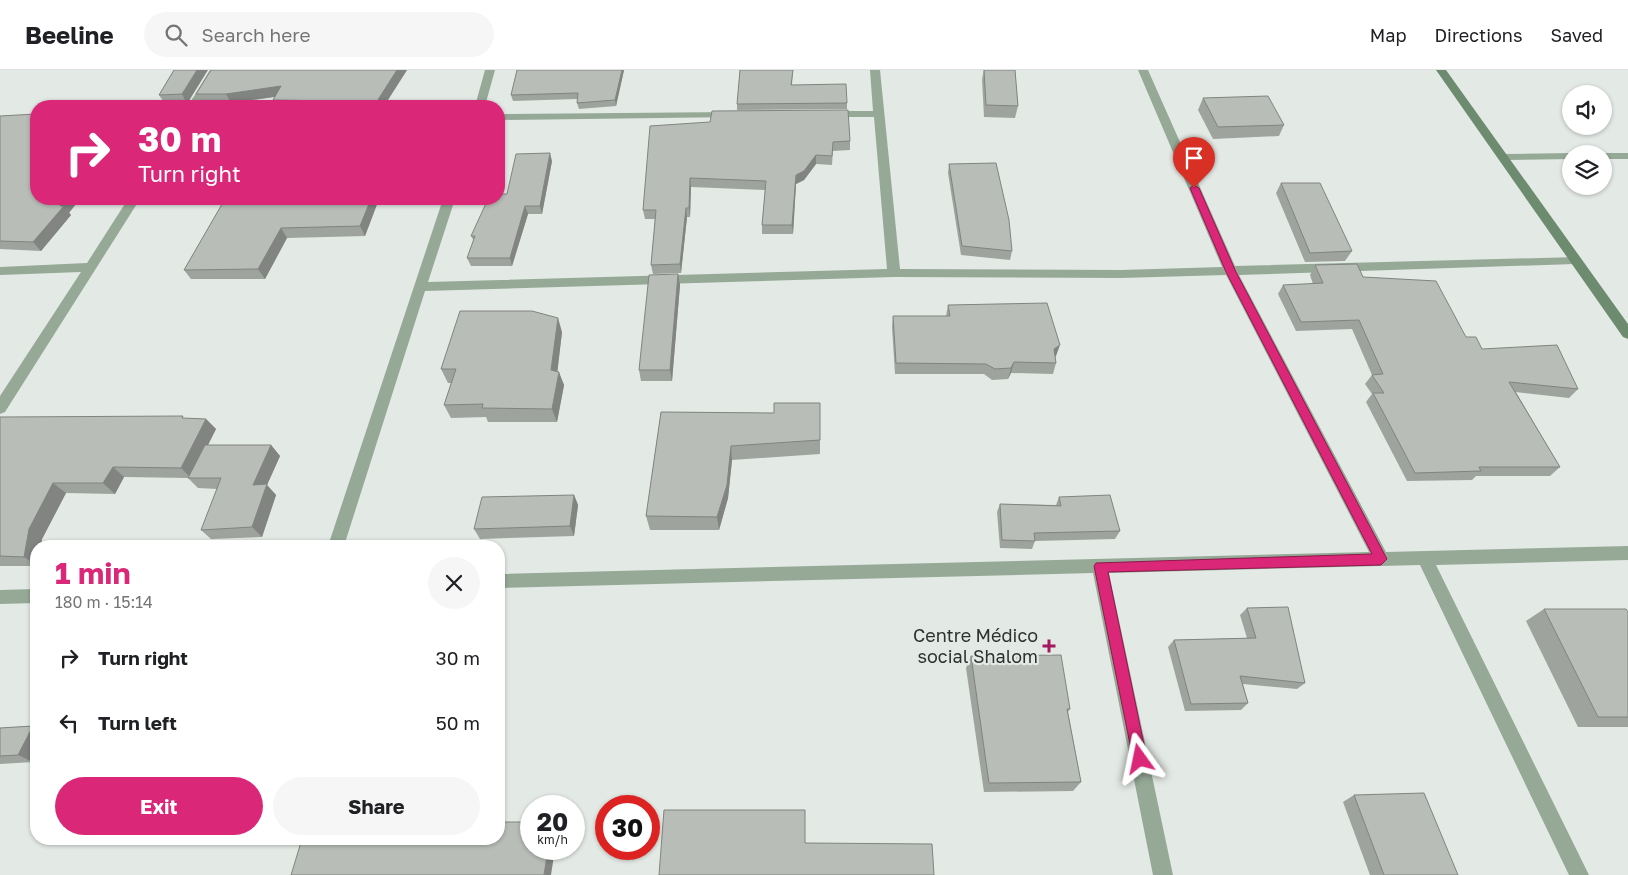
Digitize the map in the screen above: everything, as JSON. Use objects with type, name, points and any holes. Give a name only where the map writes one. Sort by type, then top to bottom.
[{"type":"street","points":[[197,100],[216,70]]},
{"type":"street","points":[[482,100],[490,70]]},
{"type":"street","points":[[876,70],[878,114],[894,272]]},
{"type":"street","points":[[1143,70],[1231,272],[1381,559]]},
{"type":"street","points":[[1440,70],[1504,157],[1574,260],[1628,334]]},
{"type":"street","points":[[818,114],[878,114]]},
{"type":"street","points":[[505,117],[748,115]]},
{"type":"street","points":[[1504,157],[1562,156]]},
{"type":"street","points":[[1612,156],[1628,156]]},
{"type":"street","points":[[0,408],[130,205]]},
{"type":"street","points":[[338,540],[448,205]]},
{"type":"street","points":[[420,287],[894,272],[1121,274],[1231,272],[1574,260]]},
{"type":"street","points":[[0,271],[90,268]]},
{"type":"street","points":[[505,582],[1628,553]]},
{"type":"street","points":[[1426,558],[1579,875]]},
{"type":"street","points":[[1100,566],[1163,875]]},
{"type":"street","points":[[0,597],[30,596]]},
{"type":"building","points":[[174,70],[197,70],[182,94],[159,95]]},
{"type":"building","points":[[211,70],[397,70],[378,100],[273,100],[281,86],[226,94],[196,94]]},
{"type":"building","points":[[517,70],[622,70],[615,100],[577,103],[578,93],[511,95]]},
{"type":"building","points":[[740,70],[793,70],[791,85],[846,84],[847,103],[737,104]]},
{"type":"building","points":[[984,70],[1015,70],[1018,106],[986,105]]},
{"type":"building","points":[[1268,96],[1284,125],[1218,127],[1203,98]]},
{"type":"building","points":[[848,110],[850,141],[833,142],[832,156],[816,155],[804,171],[796,175],[792,225],[762,225],[766,181],[690,178],[689,208],[686,208],[680,264],[651,265],[656,210],[643,210],[650,126],[710,122],[712,111]]},
{"type":"building","points":[[30,114],[30,205],[64,206],[33,242],[0,241],[0,116]]},
{"type":"building","points":[[550,153],[540,206],[525,206],[510,258],[467,258],[475,236],[471,236],[485,205],[505,205],[505,194],[507,194],[516,154]]},
{"type":"building","points":[[996,163],[1009,220],[1012,251],[962,246],[949,164]]},
{"type":"building","points":[[1281,183],[1320,183],[1352,251],[1310,253]]},
{"type":"building","points":[[222,205],[369,205],[360,226],[281,228],[258,269],[184,270]]},
{"type":"building","points":[[1357,264],[1363,277],[1436,281],[1466,337],[1476,337],[1482,349],[1557,345],[1578,389],[1509,382],[1560,467],[1479,467],[1481,471],[1415,473],[1373,393],[1384,393],[1372,375],[1383,374],[1359,320],[1301,322],[1283,285],[1323,283],[1315,265]]},
{"type":"building","points":[[678,274],[670,370],[639,370],[649,275]]},
{"type":"building","points":[[1047,303],[1060,345],[1054,349],[1056,363],[1014,362],[1011,368],[995,369],[986,364],[896,363],[893,316],[950,316],[948,305]]},
{"type":"building","points":[[460,311],[532,311],[558,318],[551,370],[559,372],[552,409],[482,408],[483,404],[444,405],[456,369],[441,369]]},
{"type":"building","points":[[774,403],[820,403],[820,440],[731,446],[727,485],[717,517],[646,516],[661,412],[774,413]]},
{"type":"building","points":[[183,416],[182,418],[206,419],[181,468],[113,467],[103,483],[53,483],[29,529],[24,557],[0,556],[0,417]]},
{"type":"building","points":[[205,445],[271,445],[253,485],[267,484],[252,527],[201,530],[221,478],[188,478]]},
{"type":"building","points":[[574,495],[570,526],[474,529],[482,497]]},
{"type":"building","points":[[1110,495],[1120,531],[1034,533],[1035,541],[1002,540],[1000,504],[1061,506],[1059,497]]},
{"type":"building","points":[[1288,607],[1305,683],[1240,676],[1248,703],[1191,704],[1174,640],[1256,638],[1247,608]]},
{"type":"building","points":[[1544,609],[1626,609],[1628,612],[1628,717],[1598,717]]},
{"type":"building","points":[[1061,655],[1070,709],[1067,709],[1081,782],[989,783],[971,656]]},
{"type":"building","points":[[30,726],[30,732],[18,755],[0,756],[0,728]]},
{"type":"building","points":[[1424,793],[1458,875],[1384,875],[1354,795]]},
{"type":"building","points":[[664,810],[805,810],[805,843],[932,844],[934,875],[659,875]]},
{"type":"building","points":[[505,822],[520,822],[520,860],[546,860],[544,875],[291,875],[300,845],[505,845]]},
{"type":"place","name":"Centre Médico social Shalom","points":[[1049,646]]},
{"type":"route","points":[[1140,759],[1100,566],[1381,559],[1231,272],[1194,188]]}]
